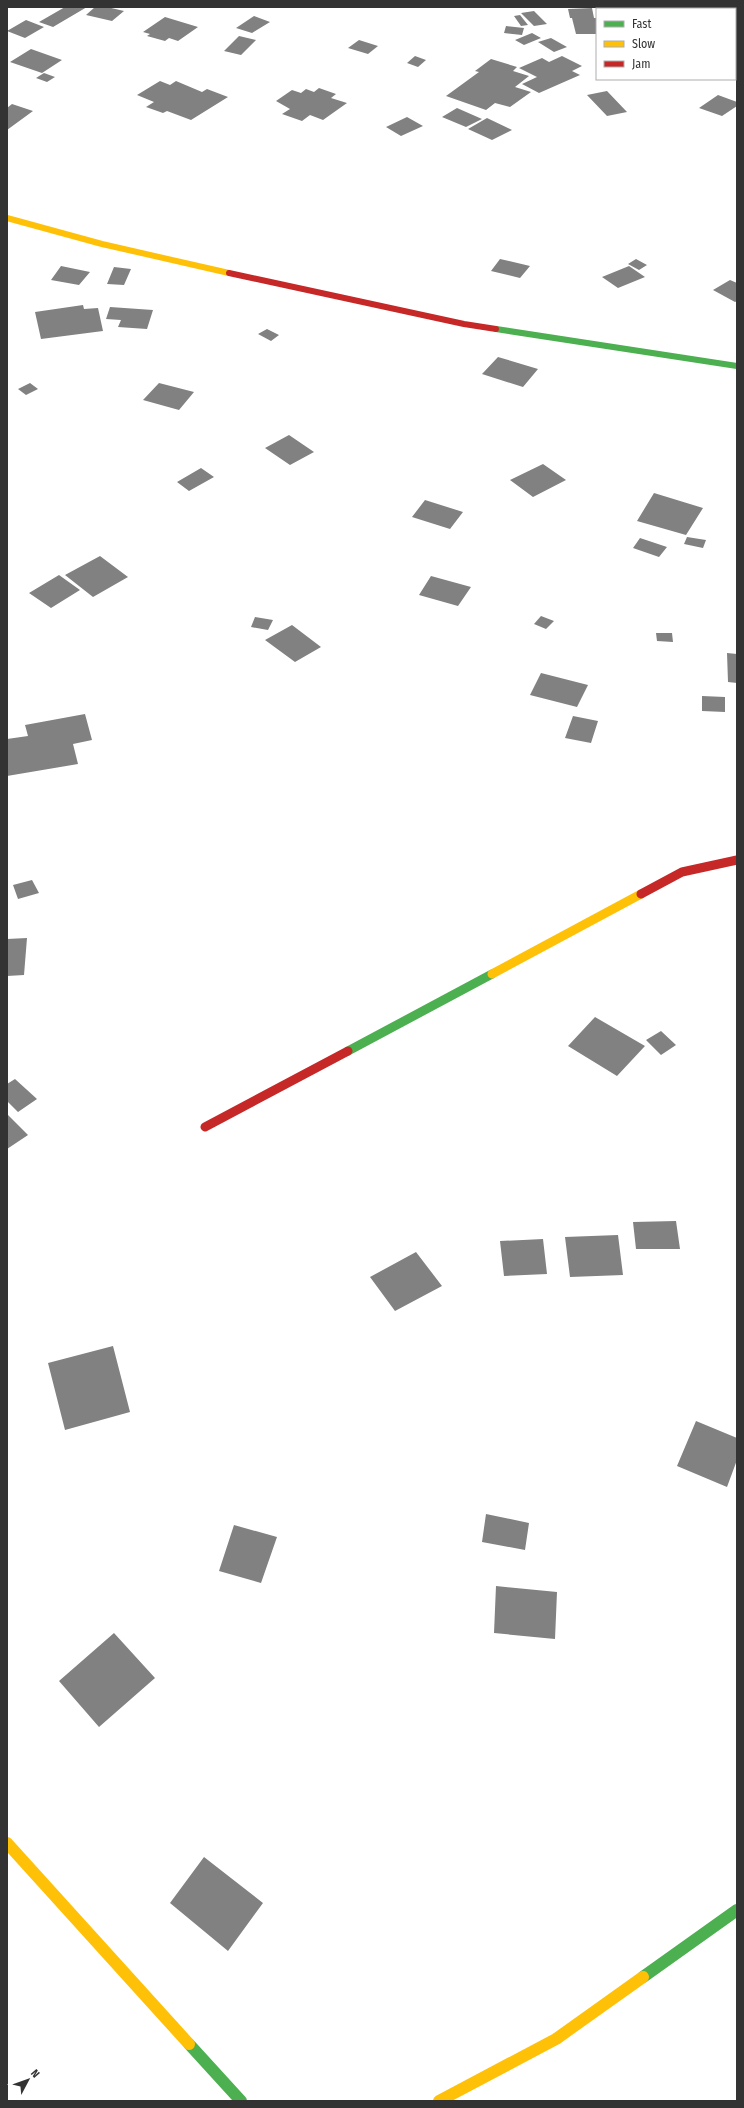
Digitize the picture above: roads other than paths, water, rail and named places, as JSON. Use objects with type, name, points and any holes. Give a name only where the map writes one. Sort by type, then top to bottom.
[{"type":"street","points":[[7,218],[102,244],[235,275],[464,324],[737,366]]},
{"type":"street","points":[[205,1127],[682,872],[737,860]]},
{"type":"street","points":[[7,1843],[241,2101]]},
{"type":"street","points":[[439,2101],[556,2039],[737,1910]]}]
